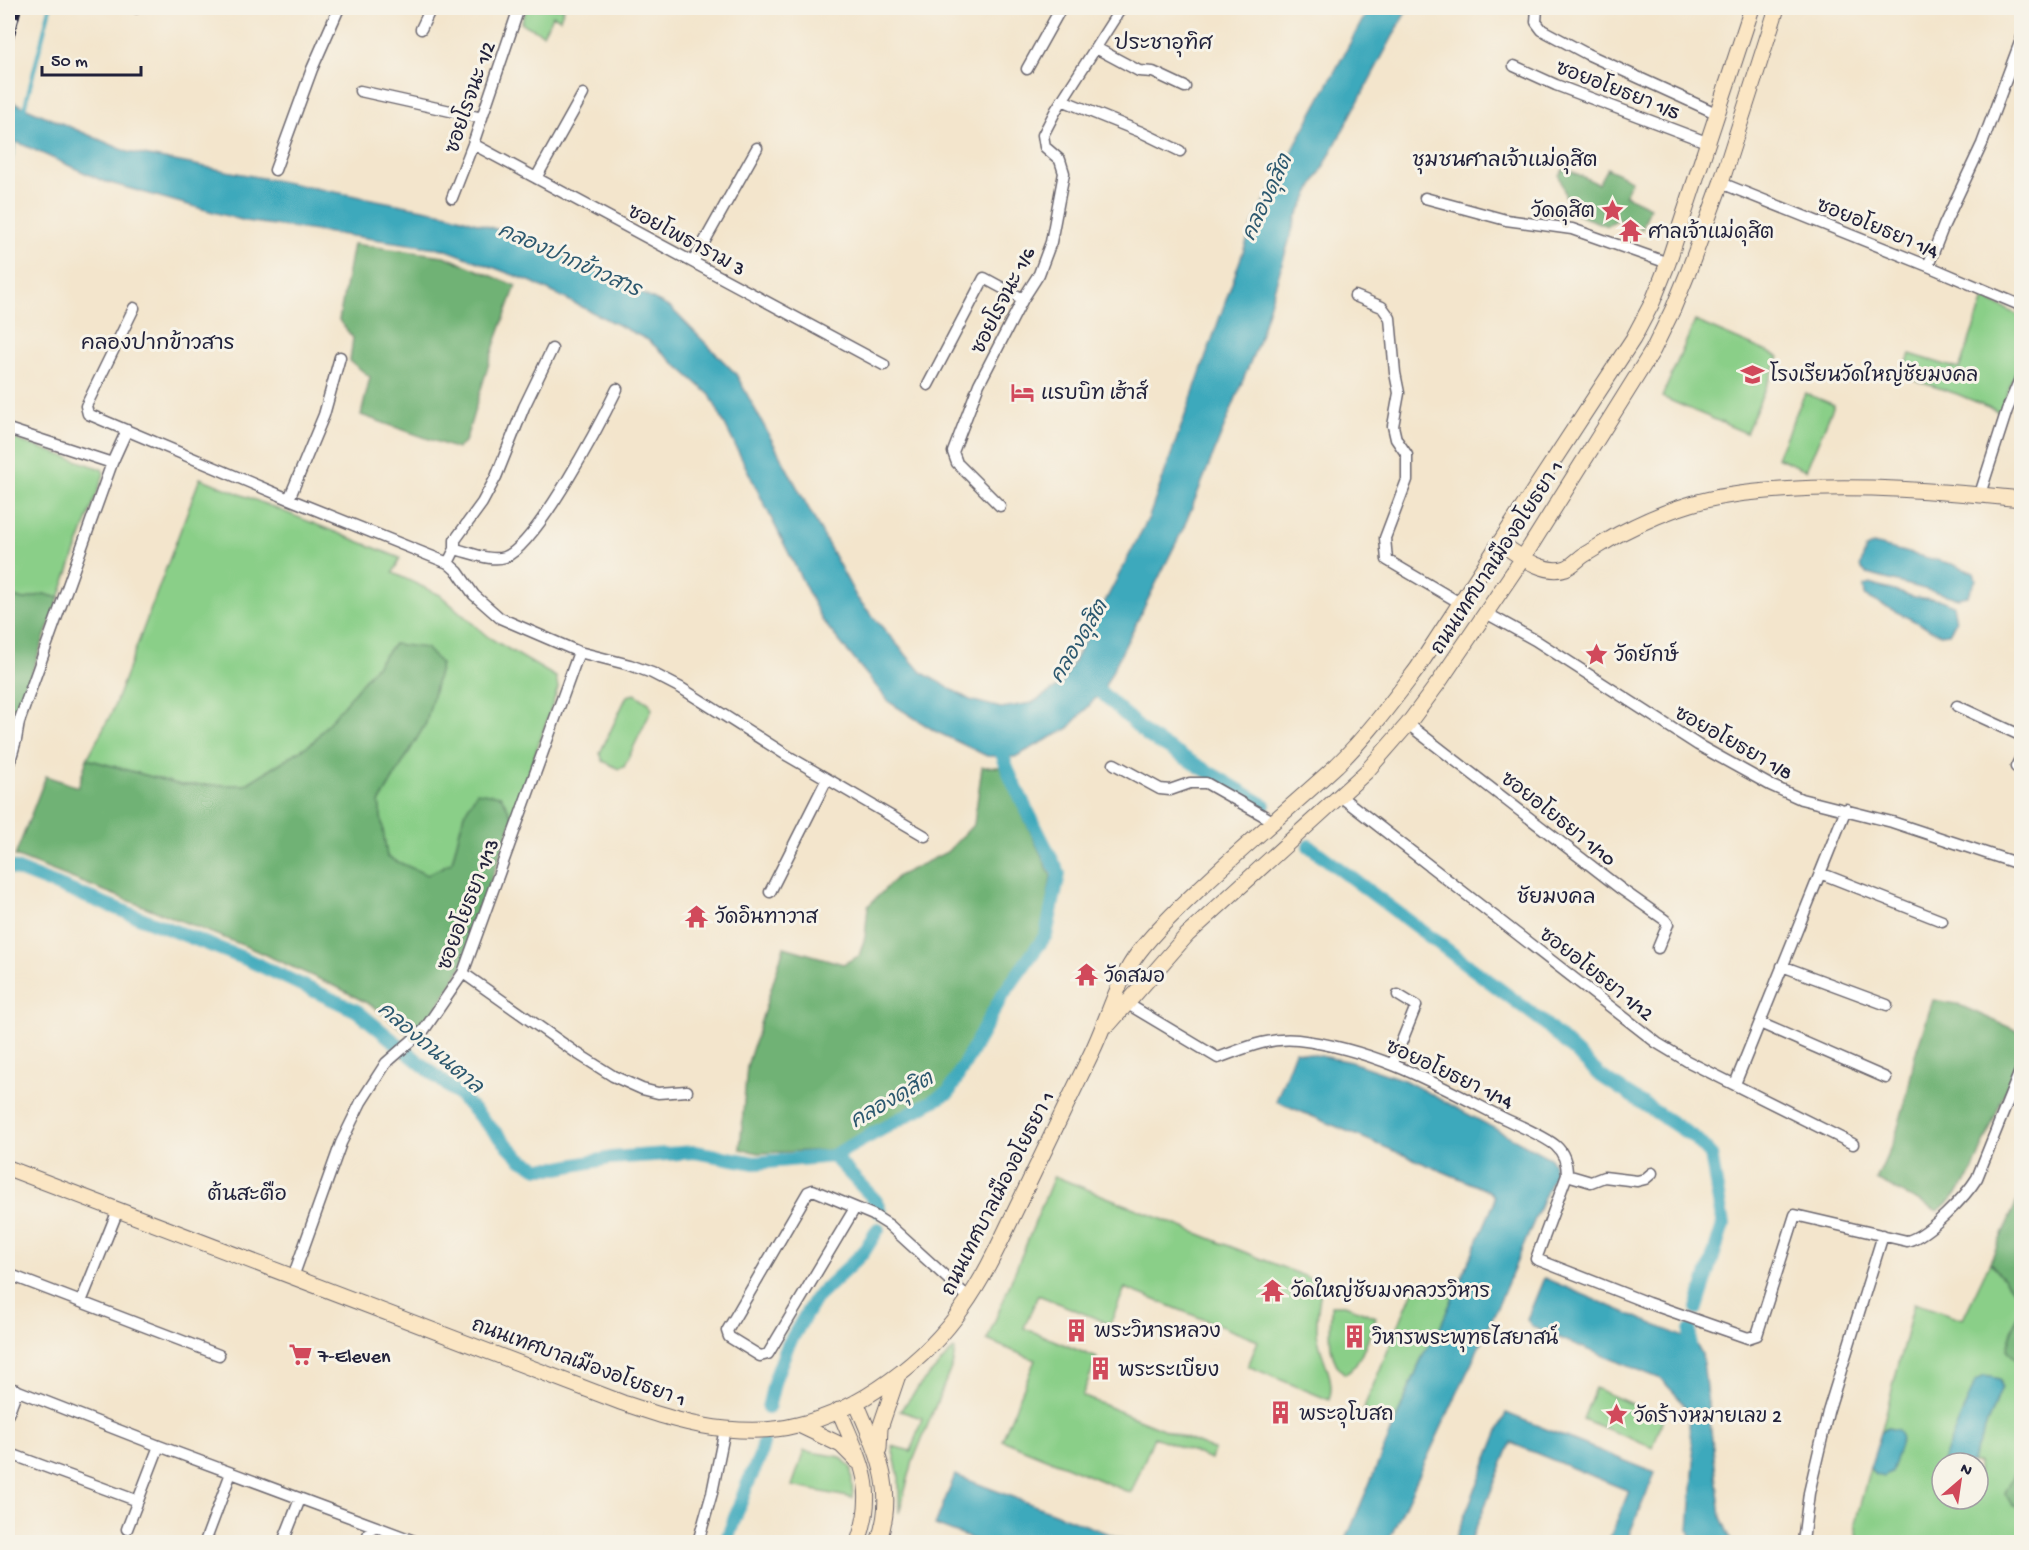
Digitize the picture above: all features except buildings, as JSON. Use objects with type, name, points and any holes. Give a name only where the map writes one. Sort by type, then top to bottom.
[{"type":"main road","name":"ถนนเทศบาลเมืองอโยธยา 1","points":[[1121,1000],[1129,967],[1156,931],[1273,821],[1339,763],[1384,712],[1417,669],[1634,339],[1652,303],[1668,262],[1752,8]]},
{"type":"main road","name":"ถนนเทศบาลเมืองอโยธยา 1","points":[[8,1168],[623,1403],[678,1420],[725,1429],[758,1430],[799,1425],[856,1402],[898,1375],[933,1344],[969,1298],[988,1266],[1101,1033],[1121,1000],[1194,928],[1366,772],[1408,724],[1523,558],[1653,350],[1689,270],[1721,183],[1777,8]]},
{"type":"main road","points":[[1500,543],[1523,558],[1551,570],[1567,568],[1620,534],[1657,517],[1690,504],[1748,492],[1852,486],[2022,499]]},
{"type":"main road","points":[[878,1455],[880,1428],[898,1375]]},
{"type":"main road","points":[[856,1402],[885,1476],[886,1503],[878,1542]]},
{"type":"main road","points":[[839,1410],[866,1479],[868,1504],[858,1542]]},
{"type":"main road","points":[[799,1425],[841,1445],[863,1467]]},
{"type":"street","points":[[421,29],[431,8]]},
{"type":"street","name":"ซอยโรจนะ 1/2","points":[[452,198],[473,144],[519,8]]},
{"type":"street","points":[[1027,69],[1061,8]]},
{"type":"street","name":"ซอยโรจนะ 1/6","points":[[1000,506],[957,463],[953,452],[979,384],[1023,299],[1039,274],[1052,242],[1064,173],[1060,160],[1045,147],[1043,135],[1062,100],[1121,8]]},
{"type":"street","points":[[1537,8],[1536,22],[1542,30],[1587,54],[1718,114]]},
{"type":"street","points":[[274,170],[335,9]]},
{"type":"street","points":[[1928,266],[1944,225],[1982,144],[2022,37]]},
{"type":"street","points":[[1096,48],[1139,71],[1153,72],[1185,87]]},
{"type":"street","name":"ซอยอโยธยา 1/5","points":[[1514,66],[1556,85],[1709,143]]},
{"type":"street","points":[[360,91],[482,118]]},
{"type":"street","points":[[536,178],[583,94]]},
{"type":"street","points":[[1062,100],[1141,132],[1180,151]]},
{"type":"street","name":"ซอยโพธาราม 3","points":[[473,144],[884,365]]},
{"type":"street","points":[[693,262],[757,148]]},
{"type":"street","name":"ซอยอโยธยา 1/4","points":[[1721,183],[2022,306]]},
{"type":"street","points":[[1425,198],[1506,220],[1572,229],[1668,262]]},
{"type":"street","points":[[928,385],[984,278],[1023,299]]},
{"type":"street","points":[[1355,296],[1382,307],[1390,318],[1399,393],[1393,426],[1396,439],[1407,455],[1407,480],[1385,538],[1387,560],[1460,603]]},
{"type":"street","points":[[134,308],[86,406],[88,414],[289,499],[448,562],[474,595],[500,618],[579,652],[630,665],[681,688],[827,779],[925,836]]},
{"type":"street","points":[[448,562],[455,549],[455,540],[482,503],[496,477],[524,407],[552,349]]},
{"type":"street","points":[[289,499],[324,415],[340,357]]},
{"type":"street","points":[[1980,494],[2007,410],[2022,374]]},
{"type":"street","points":[[455,549],[490,557],[505,557],[532,534],[586,449],[616,388]]},
{"type":"street","points":[[8,429],[112,463]]},
{"type":"street","points":[[10,761],[19,722],[126,430]]},
{"type":"street","name":"ซอยอโยธยา 1/8","points":[[1486,613],[1535,640],[1646,713],[1744,771],[1802,799],[1892,822],[2022,865]]},
{"type":"street","name":"ซอยอโยธยา 1/13","points":[[293,1277],[341,1143],[372,1083],[386,1063],[424,1030],[463,973],[579,652]]},
{"type":"street","points":[[1957,706],[2022,736]]},
{"type":"street","name":"ซอยอโยธยา 1/10","points":[[1408,724],[1621,889],[1665,920],[1668,924],[1658,948]]},
{"type":"street","points":[[2016,767],[2022,755]]},
{"type":"street","points":[[1114,764],[1160,789],[1170,790],[1190,783],[1206,783],[1273,821]]},
{"type":"street","points":[[770,892],[827,779]]},
{"type":"street","name":"ซอยอโยธยา 1/12","points":[[1340,796],[1657,1043],[1687,1061],[1853,1144]]},
{"type":"street","points":[[1735,1084],[1846,809]]},
{"type":"street","points":[[1820,873],[1942,921]]},
{"type":"street","points":[[1782,966],[1887,1005]]},
{"type":"street","points":[[463,973],[613,1076],[642,1089],[658,1093],[687,1091]]},
{"type":"street","points":[[1394,1063],[1416,1006],[1398,995]]},
{"type":"street","name":"ซอยอโยธยา 1/14","points":[[1121,1000],[1218,1058],[1252,1045],[1281,1040],[1353,1050],[1394,1063],[1556,1146],[1566,1162],[1567,1175]]},
{"type":"street","points":[[1760,1023],[1886,1078]]},
{"type":"street","points":[[1652,1173],[1637,1182],[1604,1177],[1592,1182],[1567,1175],[1536,1259],[1648,1303],[1748,1338],[1757,1335],[1795,1215],[1907,1241],[1916,1239],[1927,1232],[1972,1186],[2022,1066]]},
{"type":"street","points":[[855,1208],[768,1354],[760,1356],[729,1337],[727,1331],[808,1191],[818,1191],[873,1215],[890,1225],[969,1298]]},
{"type":"street","points":[[81,1302],[118,1210]]},
{"type":"street","points":[[1803,1542],[1809,1493],[1827,1412],[1883,1235]]},
{"type":"street","points":[[8,1274],[219,1355]]},
{"type":"street","points":[[8,1414],[12,1388],[159,1446],[417,1542]]},
{"type":"street","points":[[698,1542],[712,1493],[725,1429]]},
{"type":"street","points":[[128,1529],[159,1446]]},
{"type":"street","points":[[8,1453],[138,1501]]},
{"type":"street","points":[[205,1542],[231,1473]]},
{"type":"street","points":[[283,1542],[300,1499]]},
{"type":"street","points":[[365,1542],[372,1526]]},
{"type":"green space","points":[[527,8],[564,8],[560,19],[553,15],[543,34],[521,23]]},
{"type":"green space","points":[[1565,168],[1598,184],[1607,168],[1631,180],[1625,195],[1650,207],[1642,229],[1618,219],[1607,226],[1575,214],[1567,201],[1559,175]]},
{"type":"green space","points":[[353,244],[444,256],[516,286],[495,343],[465,442],[457,449],[361,415],[370,377],[350,361],[353,338],[339,320]]},
{"type":"green space","points":[[1984,299],[2021,316],[2021,358],[2000,412],[1957,394],[1902,376],[1910,354],[1959,369]]},
{"type":"green space","points":[[1695,321],[1779,357],[1746,433],[1662,397]]},
{"type":"green space","points":[[1805,393],[1834,405],[1806,470],[1777,457]]},
{"type":"green space","points":[[8,437],[102,469],[104,474],[59,598],[44,594],[23,600],[8,595]]},
{"type":"green space","points":[[200,478],[400,558],[393,573],[440,595],[488,637],[556,677],[558,688],[513,818],[501,796],[464,814],[452,862],[427,875],[387,857],[379,803],[426,723],[441,664],[394,644],[312,743],[245,785],[181,785],[87,759],[112,712]]},
{"type":"green space","points":[[44,594],[59,598],[18,710],[8,704],[8,595],[23,600]]},
{"type":"green space","points":[[394,644],[426,648],[441,664],[426,723],[379,803],[387,857],[427,875],[452,862],[464,814],[477,792],[501,796],[513,818],[460,970],[438,1006],[412,1037],[374,1007],[339,988],[250,948],[15,856],[46,776],[78,787],[87,759],[181,785],[245,785],[312,743]]},
{"type":"green space","points":[[635,694],[649,703],[652,709],[624,767],[619,769],[603,761],[600,753],[627,696]]},
{"type":"green space","points":[[982,767],[1000,767],[1051,876],[1042,932],[999,993],[946,1088],[831,1150],[759,1153],[740,1149],[747,1066],[784,947],[843,964],[859,956],[865,937],[868,906],[898,876],[947,852],[974,824]]},
{"type":"green space","points":[[1933,1000],[1957,1004],[2022,1033],[2021,1052],[1971,1175],[1957,1194],[1938,1211],[1876,1180],[1895,1138],[1915,1055]]},
{"type":"green space","points":[[1054,1176],[1322,1283],[1317,1330],[1320,1349],[1331,1382],[1329,1400],[1248,1366],[1258,1341],[1125,1288],[1110,1324],[1038,1295],[1024,1328],[1097,1358],[1082,1396],[1214,1450],[1211,1459],[1154,1437],[1131,1493],[1002,1440],[1035,1360],[987,1340]]},
{"type":"green space","points":[[2018,1199],[2022,1201],[2021,1300],[1990,1262]]},
{"type":"green space","points":[[1990,1262],[2021,1300],[2007,1349],[2021,1366],[2021,1388],[2018,1402],[2021,1407],[2021,1461],[2005,1493],[2012,1505],[2021,1509],[2021,1542],[1859,1542],[1855,1523],[1870,1468],[1874,1474],[1898,1430],[1887,1428],[1881,1433],[1914,1303],[1963,1319]],"holes":[[[1984,1376],[2000,1379],[2002,1387],[1976,1451],[1990,1451],[1990,1511],[1930,1511],[1930,1451],[1948,1451]]]},
{"type":"green space","points":[[1417,1281],[1453,1297],[1438,1332],[1424,1353],[1393,1426],[1362,1412]]},
{"type":"green space","points":[[2021,1302],[2022,1366],[2007,1349]]},
{"type":"green space","points":[[1331,1305],[1345,1305],[1376,1317],[1360,1358],[1356,1365],[1345,1374],[1334,1360],[1330,1342]]},
{"type":"green space","points":[[955,1350],[953,1363],[913,1461],[899,1513],[899,1478],[892,1446],[911,1451],[922,1418],[900,1411],[921,1384]]},
{"type":"green space","points":[[1595,1388],[1663,1418],[1653,1448],[1583,1419]]},
{"type":"green space","points":[[804,1451],[841,1457],[851,1468],[853,1498],[792,1486]]},
{"type":"green space","points":[[2021,1461],[2021,1509],[2012,1505],[2005,1493]]},
{"type":"water","points":[[1369,8],[1408,8],[1296,218],[1258,343],[1184,527],[1103,690],[1069,728],[1015,757],[987,756],[935,731],[889,702],[822,620],[710,395],[648,340],[532,282],[444,249],[245,221],[103,181],[8,138],[8,100],[128,152],[449,214],[542,244],[671,308],[736,374],[857,598],[921,672],[970,700],[1001,708],[1032,703],[1062,684],[1149,517],[1254,221]]},
{"type":"water","points":[[1873,544],[1952,564],[1974,573],[1976,580],[1967,596],[1958,598],[1867,574],[1860,567],[1866,548]]},
{"type":"water","points":[[1870,584],[1915,597],[1942,600],[1953,605],[1956,621],[1949,633],[1940,634],[1865,596],[1864,586]]},
{"type":"water","points":[[1295,1051],[1351,1062],[1404,1080],[1550,1158],[1554,1165],[1555,1172],[1497,1308],[1388,1542],[1345,1542],[1424,1353],[1438,1332],[1494,1203],[1494,1196],[1489,1191],[1276,1101]]},
{"type":"water","points":[[1544,1278],[1693,1341],[1702,1353],[1721,1517],[1732,1542],[1693,1542],[1689,1530],[1694,1462],[1687,1411],[1678,1397],[1661,1379],[1532,1327],[1527,1319]]},
{"type":"water","points":[[1984,1376],[2000,1379],[2002,1387],[1976,1451],[1946,1451],[1976,1381]]},
{"type":"water","points":[[1506,1413],[1655,1473],[1626,1542],[1608,1542],[1629,1491],[1511,1443],[1470,1542],[1454,1542]]},
{"type":"water","points":[[1887,1428],[1898,1430],[1902,1438],[1891,1473],[1884,1477],[1874,1474],[1870,1468],[1881,1433]]},
{"type":"water","points":[[955,1475],[1130,1542],[980,1542],[935,1525]]},
{"type":"waterway","points":[[24,110],[50,8]]},
{"type":"waterway","points":[[8,172],[16,138]]},
{"type":"waterway","points":[[1087,679],[1148,736],[1264,805]]},
{"type":"waterway","name":"คลองถนนตาล","points":[[8,866],[246,959],[357,1011],[458,1094],[521,1159],[538,1168],[559,1168],[611,1158],[695,1152],[755,1163],[833,1156],[949,1092],[1002,996],[1046,935],[1059,874],[1012,780],[997,741]]},
{"type":"waterway","points":[[1309,846],[1542,1021],[1601,1076],[1695,1138],[1711,1155],[1723,1225],[1697,1308]]},
{"type":"waterway","name":"คลองดุสิต","points":[[833,1156],[876,1201],[880,1212]]},
{"type":"waterway","name":"คลองดุสิต","points":[[768,1408],[775,1379],[788,1345],[815,1299],[863,1253],[878,1229]]},
{"type":"waterway","points":[[1689,1356],[1690,1331]]},
{"type":"waterway","name":"คลองดุสิต","points":[[726,1542],[763,1444]]},
{"type":"railway","points":[[8,50],[19,8]]},
{"type":"place","name":"วัดดุสิต","points":[[1613,210]]},
{"type":"place","name":"ศาลเจ้าแม่ดุสิต","points":[[1630,231]]},
{"type":"place","name":"โรงเรียนวัดใหญ่ชัยมงคล","points":[[1752,374]]},
{"type":"place","name":"แรบบิท เฮ้าส์","points":[[1023,392]]},
{"type":"place","name":"วัดยักษ์","points":[[1596,654]]},
{"type":"place","name":"วัดอินทาวาส","points":[[697,916]]},
{"type":"place","name":"วัดสมอ","points":[[1086,975]]},
{"type":"place","name":"วัดใหญ่ชัยมงคลวรวิหาร","points":[[1273,1290]]},
{"type":"place","name":"พระวิหารหลวง","points":[[1076,1330]]},
{"type":"place","name":"วิหารพระพุทธไสยาสน์","points":[[1354,1337]]},
{"type":"place","name":"7-Eleven","points":[[300,1355]]},
{"type":"place","name":"พระระเบียง","points":[[1100,1369]]},
{"type":"place","name":"พระอุโบสถ","points":[[1281,1413]]},
{"type":"place","name":"วัดร้างหมายเลข 2","points":[[1616,1415]]},
{"type":"district","name":"ประชาอุทิศ","points":[[1163,42]]},
{"type":"district","name":"ชุมชนศาลเจ้าแม่ดุสิต","points":[[1505,159]]},
{"type":"district","name":"คลองปากข้าวสาร","points":[[158,342]]},
{"type":"district","name":"ชัยมงคล","points":[[1556,896]]},
{"type":"district","name":"ต้นสะตือ","points":[[247,1193]]}]
